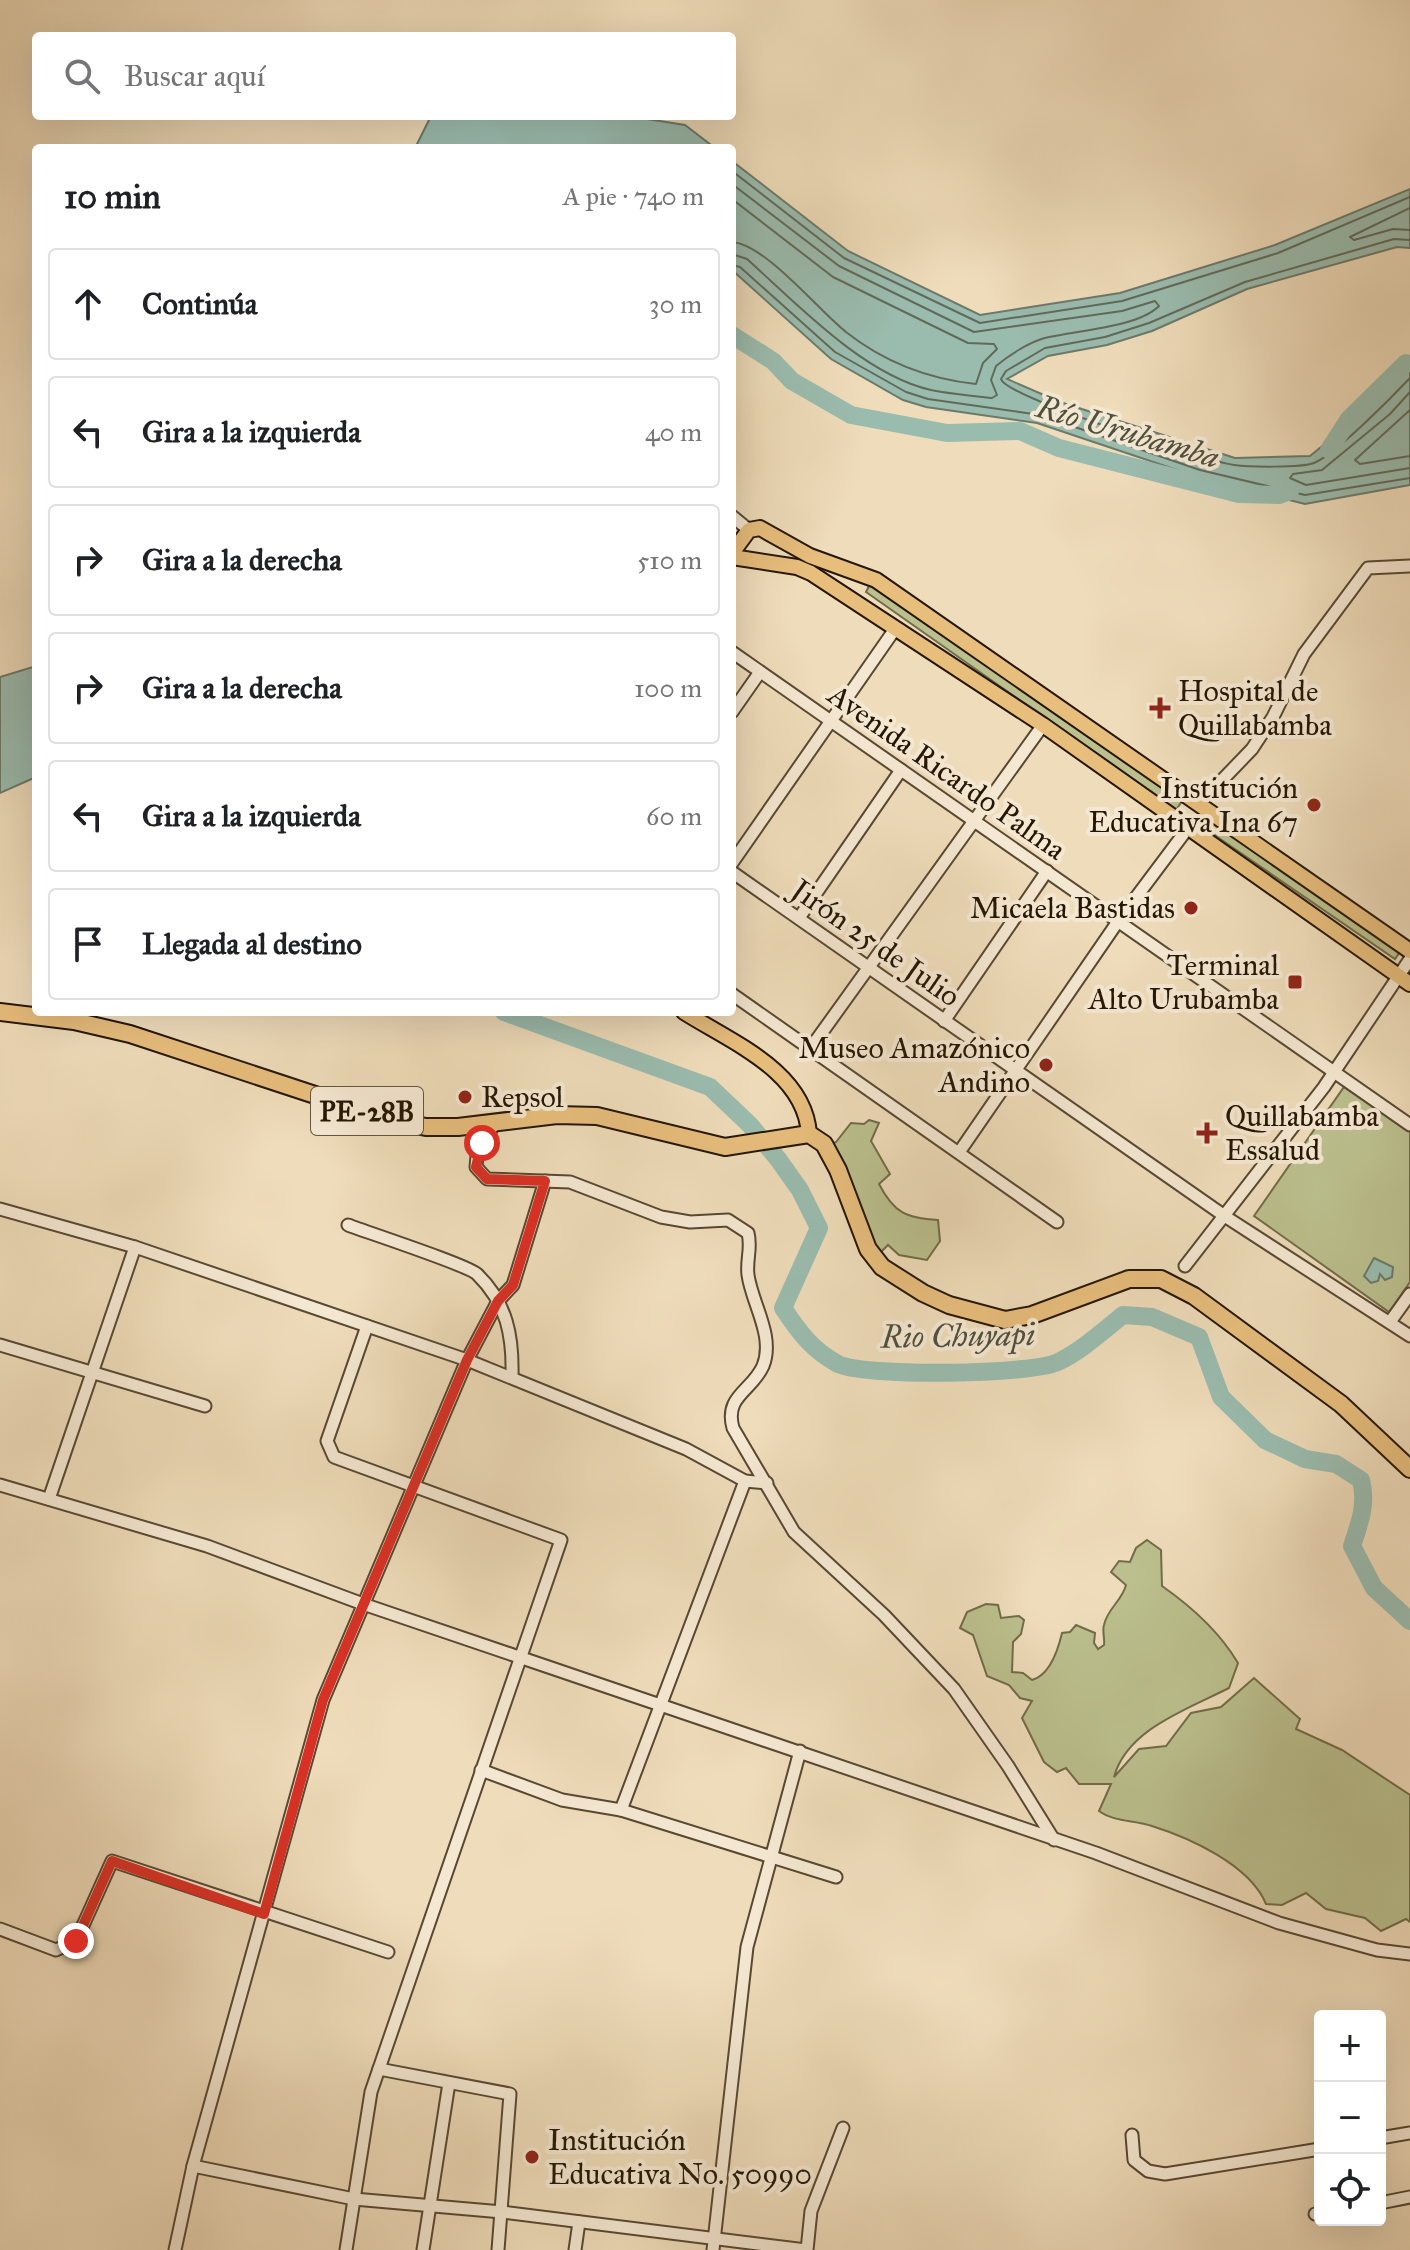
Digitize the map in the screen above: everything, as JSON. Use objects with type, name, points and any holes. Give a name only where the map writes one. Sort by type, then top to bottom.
[{"type":"highway","name":"PE-28B","points":[[0,1012],[32,1016]]},
{"type":"highway","name":"PE-28B","points":[[33,1016],[74,1021],[130,1034],[391,1120],[426,1127],[494,1124],[557,1115],[597,1116],[705,1144],[742,1147],[809,1134]]},
{"type":"highway","points":[[809,1134],[824,1144],[838,1170],[868,1249],[882,1267],[901,1281],[949,1305],[1005,1320],[1032,1315],[1129,1279],[1161,1279],[1194,1296],[1341,1404],[1410,1469]]},
{"type":"main road","points":[[736,549],[749,530],[760,528],[810,556],[868,576],[1201,802],[1410,951]]},
{"type":"main road","points":[[736,556],[797,567],[855,603],[1043,725],[1404,980]]},
{"type":"main road","points":[[855,603],[868,576]]},
{"type":"main road","points":[[690,1016],[777,1072],[801,1101],[809,1134]]},
{"type":"street","points":[[736,519],[749,530]]},
{"type":"street","points":[[1201,802],[1252,749],[1273,717],[1304,654],[1368,568],[1410,566]]},
{"type":"street","points":[[736,857],[895,629]]},
{"type":"street","name":"Avenida Ricardo Palma","points":[[736,655],[1410,1125]]},
{"type":"street","points":[[736,706],[760,672]]},
{"type":"street","points":[[810,1049],[1043,725]]},
{"type":"street","points":[[799,918],[901,770]]},
{"type":"street","points":[[960,1151],[1119,920],[1188,828]]},
{"type":"street","points":[[944,1021],[1047,871]]},
{"type":"street","name":"Jirón 25 de Julio","points":[[736,875],[1226,1217],[1410,1336]]},
{"type":"street","points":[[1185,1266],[1226,1217],[1404,980],[1410,959]]},
{"type":"street","points":[[736,997],[960,1151],[1057,1222]]},
{"type":"street","points":[[494,1124],[477,1156],[480,1175],[497,1181],[570,1182],[661,1217],[690,1222],[728,1220],[748,1233],[751,1246],[749,1279],[761,1316],[766,1350],[758,1376],[735,1398],[730,1418],[794,1532],[884,1615],[954,1689],[1008,1766],[1054,1840]]},
{"type":"street","points":[[175,2250],[193,2166],[323,1700],[467,1360],[498,1301],[513,1285],[545,1181]]},
{"type":"street","points":[[0,1209],[135,1247],[512,1376],[686,1449],[745,1481],[767,1483]]},
{"type":"street","points":[[348,1225],[475,1271],[498,1301],[511,1328],[512,1376]]},
{"type":"street","points":[[49,1499],[135,1247]]},
{"type":"street","points":[[1390,1322],[1410,1294]]},
{"type":"street","points":[[346,2250],[371,2092],[561,1540],[334,1457],[327,1441],[367,1326]]},
{"type":"street","points":[[0,1345],[205,1406]]},
{"type":"street","points":[[621,1810],[745,1481]]},
{"type":"street","points":[[0,1485],[207,1546],[363,1604],[662,1703],[1054,1840],[1279,1923],[1377,1950],[1410,1954]]},
{"type":"street","points":[[713,2245],[747,1947],[800,1751]]},
{"type":"street","points":[[481,1770],[562,1800],[621,1810],[836,1877]]},
{"type":"street","points":[[0,1929],[56,1950],[76,1941],[112,1861],[264,1914],[388,1952]]},
{"type":"street","points":[[379,2069],[510,2094],[498,2250]]},
{"type":"street","points":[[423,2250],[449,2083]]},
{"type":"street","points":[[193,2166],[354,2199],[502,2212],[713,2245],[807,2250],[811,2211],[843,2128]]},
{"type":"street","points":[[1386,2137],[1410,2133]]},
{"type":"street","points":[[1132,2135],[1134,2160],[1148,2171],[1165,2174],[1314,2150]]},
{"type":"street","points":[[1386,2202],[1410,2197]]},
{"type":"street","points":[[575,2250],[579,2222]]},
{"type":"green space","points":[[873,578],[1186,795],[1176,810],[866,592]]},
{"type":"green space","points":[[1203,808],[1404,946],[1395,959],[1194,821]]},
{"type":"green space","points":[[1344,1087],[1410,1131],[1410,1282],[1389,1312],[1254,1216]]},
{"type":"green space","points":[[869,1120],[879,1123],[871,1141],[890,1174],[879,1184],[890,1202],[902,1212],[917,1218],[938,1220],[940,1241],[927,1260],[899,1255],[888,1245],[876,1257],[826,1147],[836,1142],[851,1123],[864,1124]]},
{"type":"green space","points":[[1147,1540],[1161,1550],[1162,1586],[1204,1620],[1238,1663],[1229,1688],[1145,1733],[1121,1760],[1114,1777],[1139,1749],[1166,1746],[1191,1713],[1221,1707],[1254,1678],[1300,1719],[1296,1729],[1342,1750],[1410,1795],[1410,1922],[1406,1919],[1381,1931],[1365,1918],[1326,1909],[1306,1893],[1282,1905],[1266,1904],[1247,1877],[1201,1846],[1167,1831],[1099,1811],[1111,1784],[1079,1784],[1066,1768],[1057,1772],[1044,1762],[1022,1718],[1032,1701],[1020,1698],[1009,1685],[987,1676],[973,1635],[960,1628],[967,1612],[986,1604],[998,1605],[1001,1618],[1019,1616],[1024,1620],[1021,1634],[1013,1642],[1012,1672],[1023,1673],[1032,1680],[1048,1667],[1062,1633],[1070,1632],[1076,1625],[1095,1633],[1094,1643],[1098,1649],[1104,1645],[1106,1619],[1126,1585],[1111,1572],[1119,1561],[1130,1562],[1136,1548]]},
{"type":"water","points":[[429,120],[653,120],[685,125],[710,144],[417,144]]},
{"type":"water","points":[[736,164],[848,251],[980,315],[1120,293],[1275,245],[1410,189],[1410,248],[1397,247],[1247,289],[1152,331],[1107,345],[1048,356],[1007,379],[1060,402],[1235,458],[1310,456],[1377,401],[1410,366],[1410,485],[1305,504],[1198,477],[1037,423],[926,407],[903,400],[831,359],[736,274]]},
{"type":"water","points":[[32,667],[32,779],[0,793],[0,677]]},
{"type":"water","points":[[1374,1258],[1393,1267],[1392,1277],[1385,1280],[1380,1274],[1378,1281],[1371,1283],[1364,1276]]},
{"type":"waterway","name":"Río Urubamba","points":[[736,338],[773,361],[792,381],[851,415],[947,433],[1020,431],[1059,448],[1239,494],[1279,495],[1290,491]]},
{"type":"waterway","points":[[1329,450],[1349,419],[1406,363]]},
{"type":"waterway","name":"Rio Chuyapi","points":[[515,1016],[710,1087],[750,1125],[800,1190],[819,1228],[783,1308],[807,1340],[838,1364],[912,1373],[984,1372],[1042,1366],[1058,1362],[1075,1352],[1123,1315],[1152,1317],[1199,1337],[1221,1397],[1265,1440],[1305,1459],[1336,1464],[1361,1480],[1363,1505],[1352,1546],[1374,1588],[1410,1621]]},
{"type":"place","name":"Hospital de Quillabamba","points":[[1160,708]]},
{"type":"place","name":"Institución Educativa Ina 67","points":[[1314,805]]},
{"type":"place","name":"Micaela Bastidas","points":[[1191,908]]},
{"type":"place","name":"Terminal Alto Urubamba","points":[[1295,982]]},
{"type":"place","name":"Museo Amazónico Andino","points":[[1046,1065]]},
{"type":"place","name":"Repsol","points":[[465,1097]]},
{"type":"place","name":"Quillabamba Essalud","points":[[1207,1133]]},
{"type":"place","name":"Institución Educativa No. 50990","points":[[532,2157]]},
{"type":"route","points":[[76,1941],[112,1861],[264,1914],[323,1700],[467,1360],[498,1301],[513,1285],[541,1201],[545,1181],[497,1181],[480,1175],[476,1167],[482,1143]]}]
